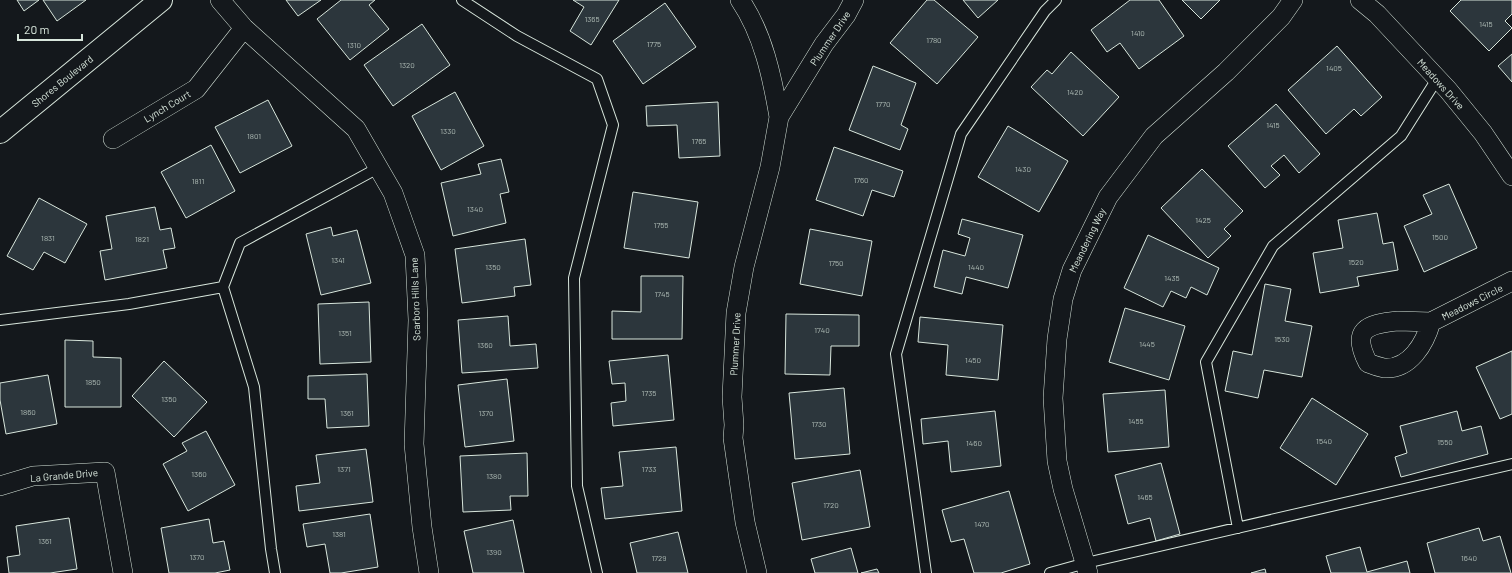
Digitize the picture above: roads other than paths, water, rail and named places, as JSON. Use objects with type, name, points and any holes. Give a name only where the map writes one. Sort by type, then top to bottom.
[{"type":"street","name":"Shores Boulevard","points":[[0,132],[161,0]]},
{"type":"street","name":"Scarboro Hills Lane","points":[[220,0],[244,28],[356,129],[392,193],[415,255],[418,320],[414,444],[422,527],[429,573]]},
{"type":"street","name":"Plummer Drive","points":[[740,0],[760,37],[773,80],[780,117]]},
{"type":"street","name":"Plummer Drive","points":[[757,573],[745,522],[733,438],[734,425],[732,397],[736,312],[744,267],[770,167],[780,117],[824,44],[846,15],[854,0]]},
{"type":"street","name":"Meandering Way","points":[[1087,568],[1063,488],[1057,461],[1053,398],[1057,339],[1063,299],[1072,270],[1108,197],[1154,136],[1226,72],[1281,17],[1293,0]]},
{"type":"street","name":"Meadows Drive","points":[[1360,0],[1377,14],[1437,79],[1483,133],[1512,176]]},
{"type":"street","name":"Lynch Court","points":[[113,138],[196,89],[244,28]]},
{"type":"street","name":"Meadows Circle","points":[[1431,322],[1512,281]]},
{"type":"street","name":"La Grande Drive","points":[[0,486],[33,476],[106,472],[124,573]]},
{"type":"lane","points":[[462,0],[517,36],[597,79],[613,125],[574,278],[577,486],[597,573]]},
{"type":"lane","points":[[926,573],[896,354],[961,134],[1045,11],[1056,0]]},
{"type":"lane","points":[[1238,528],[1206,362],[1273,246],[1401,136],[1437,79]]},
{"type":"lane","points":[[275,573],[270,541],[254,387],[223,287],[240,243],[378,168]]},
{"type":"lane","points":[[0,320],[129,304],[223,287]]},
{"type":"lane","points":[[1050,573],[1087,568],[1238,528],[1512,464]]}]
